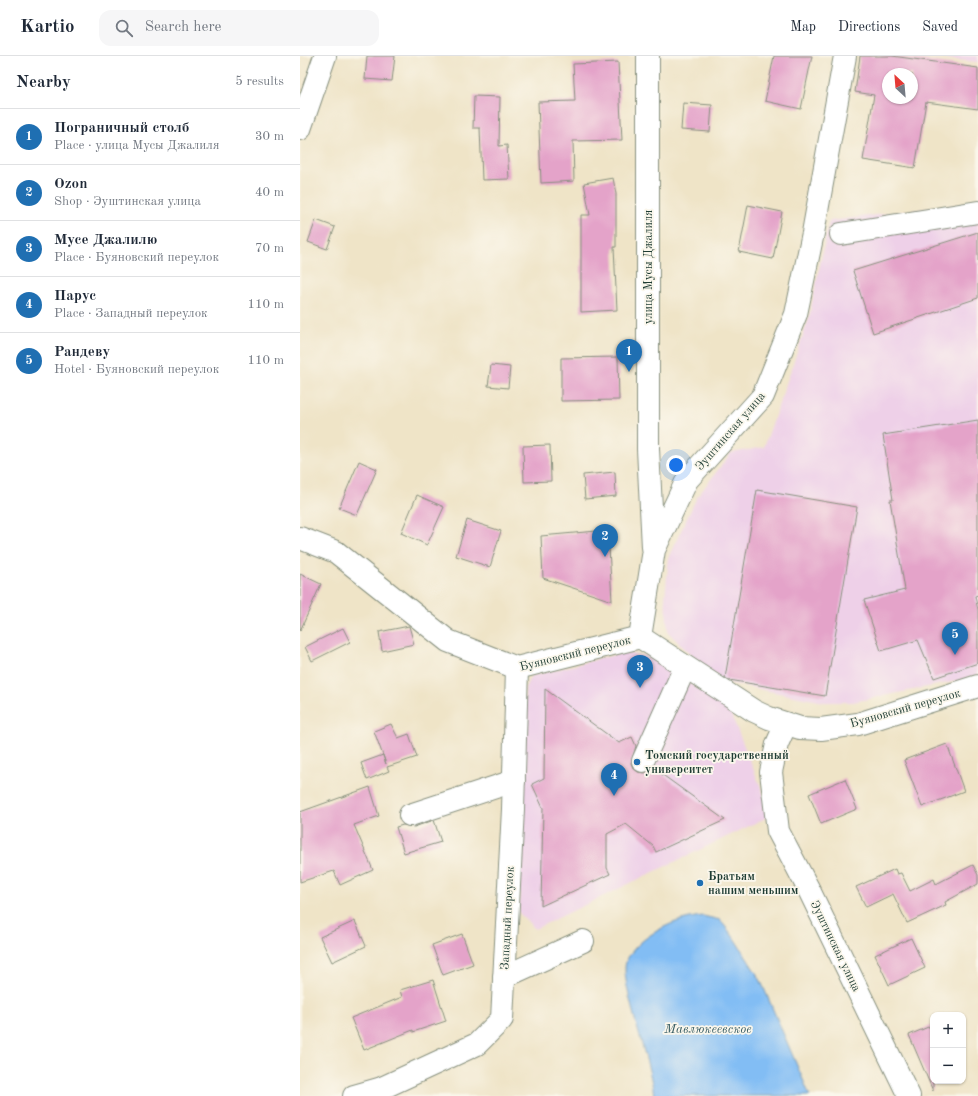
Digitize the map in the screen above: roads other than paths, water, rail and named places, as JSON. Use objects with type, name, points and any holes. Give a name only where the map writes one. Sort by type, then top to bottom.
[{"type":"street","points":[[300,129],[325,56]]},
{"type":"street","name":"улица Мусы Джалиля","points":[[648,56],[648,449],[654,550]]},
{"type":"street","name":"Эуштинская улица","points":[[640,637],[654,550],[687,480],[763,396],[796,314],[813,233],[845,56]]},
{"type":"street","points":[[841,234],[978,212]]},
{"type":"street","name":"Буяновский переулок","points":[[300,538],[336,552],[448,641],[516,668],[640,637],[754,711],[800,728],[820,729],[858,724],[978,686]]},
{"type":"street","points":[[643,761],[685,667]]},
{"type":"street","name":"Западный переулок","points":[[354,1096],[379,1092],[477,1044],[502,1019],[514,781],[516,668]]},
{"type":"street","name":"Эуштинская улица","points":[[786,724],[777,744],[771,772],[778,830],[909,1096]]},
{"type":"street","points":[[410,815],[514,781]]},
{"type":"street","points":[[504,977],[583,941]]},
{"type":"water","name":"Мавлюкеевское","points":[[703,916],[720,920],[732,935],[760,979],[810,1096],[654,1096],[648,1066],[627,987],[625,972],[626,962],[640,943],[658,930],[689,918]]},
{"type":"place","name":"Пограничный столб","points":[[629,372]]},
{"type":"place","name":"Ozon","points":[[605,557]]},
{"type":"place","name":"Рандеву","points":[[955,655]]},
{"type":"place","name":"Мусе Джалилю","points":[[640,688]]},
{"type":"place","name":"Томский государственный университет","points":[[637,762]]},
{"type":"place","name":"Парус","points":[[614,796]]},
{"type":"place","name":"Братьям нашим меньшим","points":[[700,883]]}]
